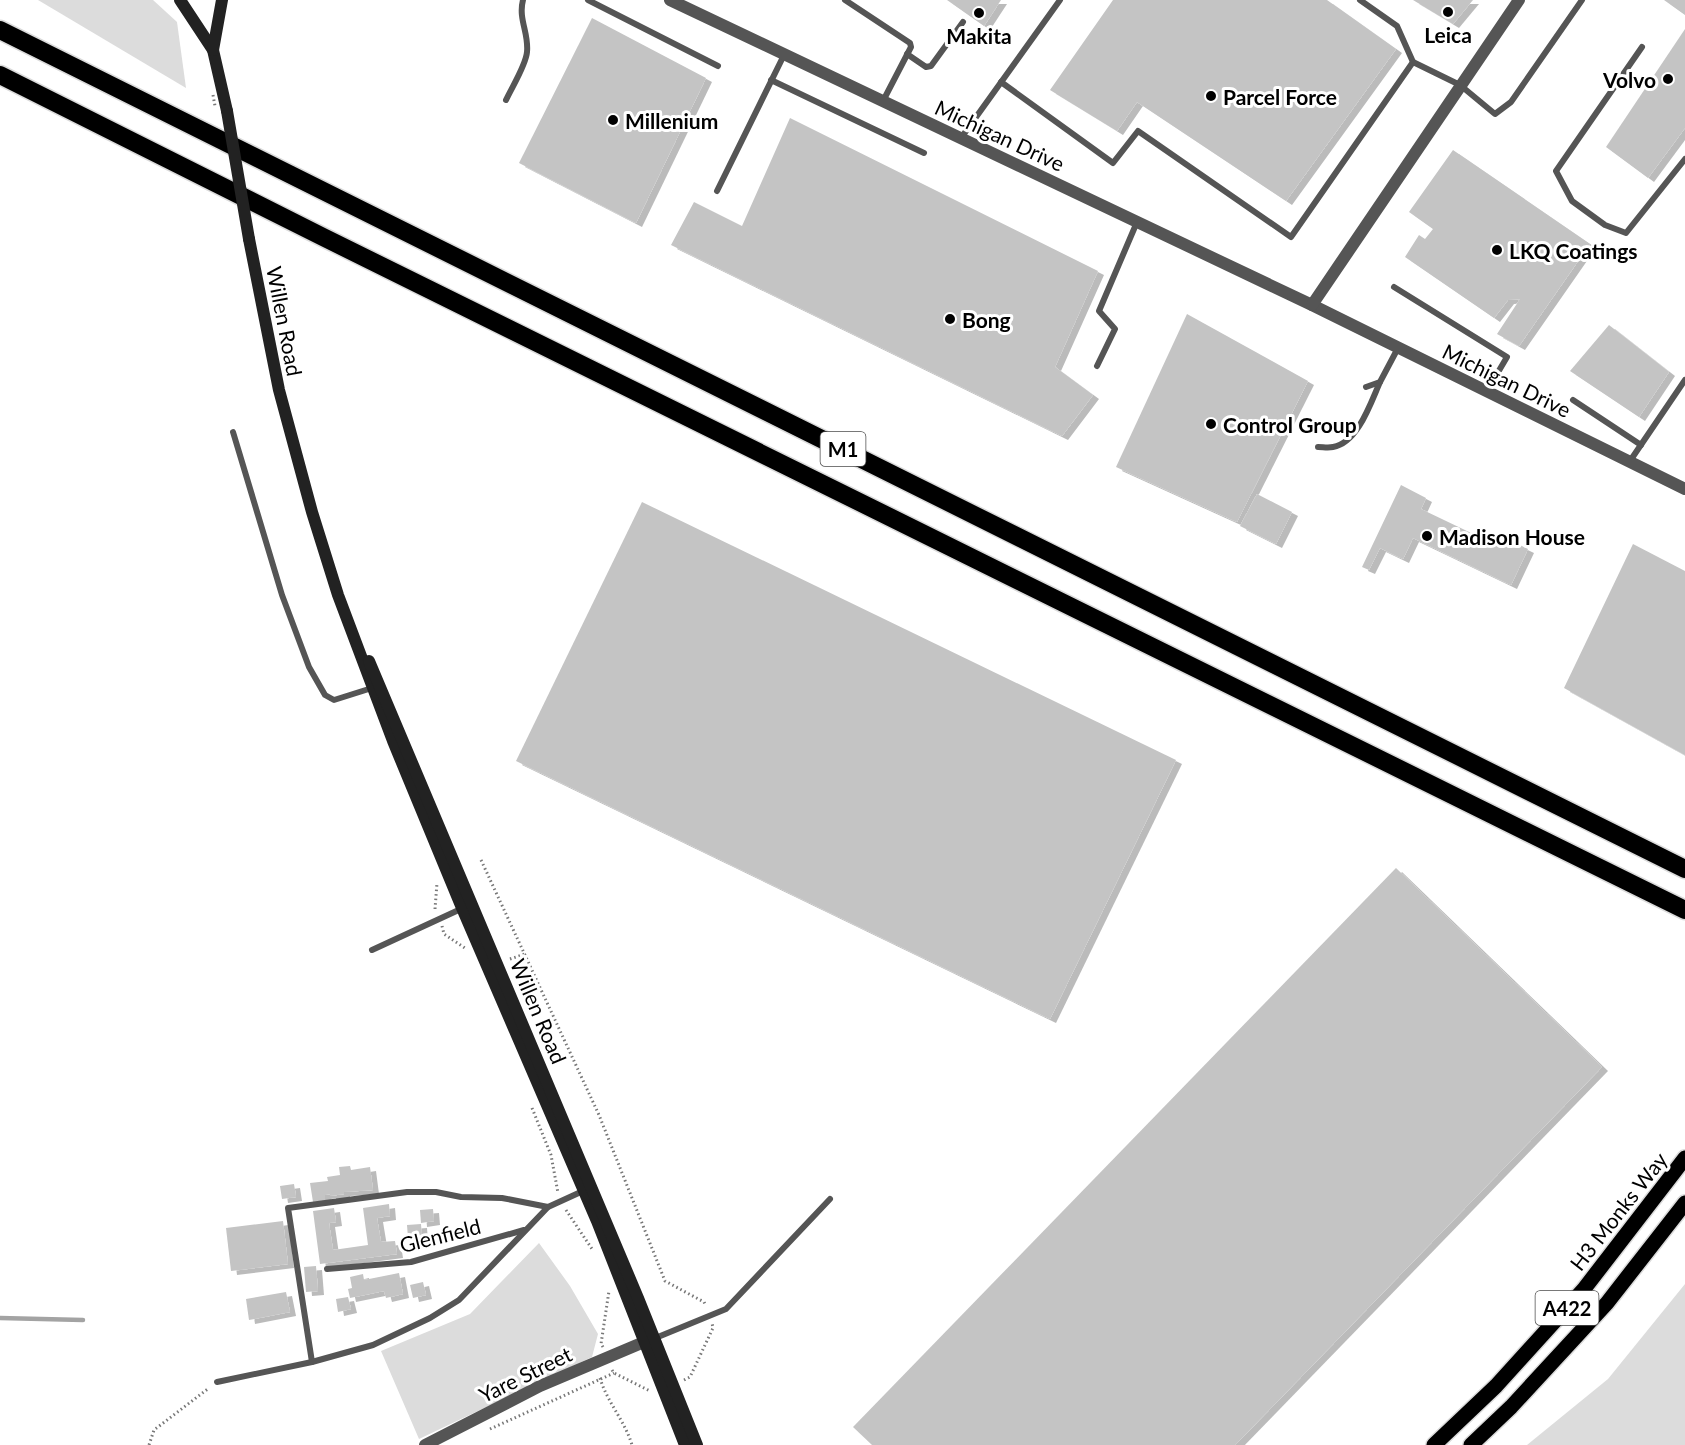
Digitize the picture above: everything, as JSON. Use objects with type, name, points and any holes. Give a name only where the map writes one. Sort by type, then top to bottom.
[{"type":"highway","name":"M1","points":[[0,30],[1685,869]]},
{"type":"highway","name":"M1","points":[[0,75],[1685,910]]},
{"type":"main road","name":"H3 Monks Way","points":[[1434,1445],[1496,1386],[1584,1289],[1685,1158]]},
{"type":"main road","name":"A422","points":[[1472,1445],[1512,1407],[1607,1303],[1685,1203]]},
{"type":"street","name":"Willen Road","points":[[180,0],[213,50],[227,111],[249,240],[279,390],[312,512],[338,595],[372,688],[467,906],[649,1340],[685,1445]]},
{"type":"street","name":"Willen Road","points":[[213,50],[222,0]]},
{"type":"street","name":"Michigan Drive","points":[[670,0],[1312,306],[1685,489]]},
{"type":"street","points":[[1312,306],[1460,85],[1520,0]]},
{"type":"street","name":"Willen Road","points":[[338,595],[380,683],[467,906],[583,1191],[649,1340],[673,1384],[697,1445]]},
{"type":"street","name":"Yare Street","points":[[425,1445],[540,1386],[649,1340]]},
{"type":"lane","points":[[506,100],[527,54],[521,21],[523,0]]},
{"type":"lane","points":[[588,0],[718,66]]},
{"type":"lane","points":[[845,0],[908,40],[911,47],[883,101]]},
{"type":"lane","points":[[960,138],[1060,0]]},
{"type":"lane","points":[[1360,0],[1397,26],[1413,62],[1460,85],[1495,114],[1511,102],[1582,0]]},
{"type":"lane","points":[[907,54],[926,67],[931,66],[963,22]]},
{"type":"lane","points":[[1642,46],[1556,171],[1572,201],[1605,225],[1626,233],[1685,159]]},
{"type":"lane","points":[[717,191],[784,54]]},
{"type":"lane","points":[[1001,82],[1113,163],[1138,131],[1290,237],[1413,62]]},
{"type":"lane","points":[[771,80],[924,153]]},
{"type":"lane","points":[[1097,366],[1115,329],[1099,311],[1137,222]]},
{"type":"lane","points":[[1394,287],[1507,357],[1487,392]]},
{"type":"lane","points":[[1318,447],[1334,447],[1347,441],[1360,425],[1398,348]]},
{"type":"lane","points":[[1629,462],[1685,381]]},
{"type":"lane","points":[[1366,387],[1380,382]]},
{"type":"lane","points":[[1573,400],[1641,445]]},
{"type":"lane","points":[[233,432],[282,595],[309,667],[326,695],[334,700],[372,688]]},
{"type":"lane","points":[[372,950],[467,906]]},
{"type":"lane","points":[[217,1382],[312,1362],[373,1345],[430,1318],[459,1300],[548,1207],[583,1191]]},
{"type":"lane","points":[[312,1362],[288,1208],[407,1192],[436,1192],[461,1197],[502,1198],[548,1207]]},
{"type":"lane","points":[[649,1340],[726,1309],[830,1199]]},
{"type":"lane","name":"Glenfield","points":[[327,1269],[411,1262],[524,1230]]},
{"type":"path","points":[[481,860],[599,1115],[665,1281],[704,1302],[710,1316],[713,1328],[690,1377],[673,1384]]},
{"type":"path","points":[[485,1431],[614,1373]]},
{"type":"path","points":[[600,1378],[603,1389],[628,1430],[632,1445]]},
{"type":"path","points":[[149,1445],[154,1430],[217,1382]]},
{"type":"shaded area","points":[[38,0],[153,0],[177,22],[186,88]]},
{"type":"shaded area","points":[[539,1243],[570,1286],[598,1334],[592,1357],[419,1439],[381,1351],[470,1314]]},
{"type":"shaded area","points":[[1685,1284],[1685,1445],[1527,1445],[1608,1379]]},
{"type":"building","name":"Makita","points":[[947,0],[1001,0],[984,26]]},
{"type":"building","name":"Parcel Force","points":[[1113,0],[1327,0],[1396,49],[1286,201],[1137,102],[1117,131],[1050,90]]},
{"type":"building","name":"Leica","points":[[1413,0],[1473,0],[1453,24]]},
{"type":"building","name":"Volvo","points":[[1664,0],[1685,0],[1685,15]]},
{"type":"building","name":"Millenium","points":[[592,18],[706,78],[636,223],[519,163]]},
{"type":"building","name":"Volvo","points":[[1685,29],[1685,128],[1648,178],[1606,147]]},
{"type":"building","name":"Bong","points":[[790,118],[1098,271],[1055,367],[1093,395],[1062,436],[671,245],[694,202],[742,226]]},
{"type":"building","name":"LKQ Coatings","points":[[1453,150],[1590,244],[1519,346],[1497,334],[1520,299],[1508,300],[1494,318],[1405,257],[1419,235],[1425,239],[1433,229],[1409,212]]},
{"type":"building","name":"Control Group","points":[[1187,314],[1308,381],[1237,522],[1116,467]]},
{"type":"building","points":[[1609,325],[1669,372],[1639,417],[1570,371]]},
{"type":"building","name":"Madison House","points":[[1401,485],[1426,498],[1421,509],[1490,542],[1495,533],[1528,549],[1511,585],[1413,538],[1403,559],[1380,548],[1369,570],[1362,567]]},
{"type":"building","points":[[1257,494],[1292,512],[1276,544],[1240,526]]},
{"type":"building","points":[[642,502],[1176,760],[1050,1019],[516,761]]},
{"type":"building","points":[[1633,544],[1685,571],[1685,755],[1564,688]]},
{"type":"building","points":[[1396,868],[1602,1067],[1235,1445],[872,1445],[853,1427]]},
{"type":"building","points":[[350,1166],[351,1170],[370,1167],[373,1190],[325,1195],[325,1201],[313,1202],[310,1183],[328,1181],[327,1177],[340,1175],[339,1167]]},
{"type":"building","points":[[294,1184],[296,1197],[282,1199],[280,1186]]},
{"type":"building","points":[[389,1204],[390,1216],[377,1218],[381,1242],[395,1241],[397,1254],[320,1264],[313,1211],[334,1208],[336,1222],[329,1223],[333,1250],[368,1245],[363,1208]]},
{"type":"building","points":[[433,1209],[434,1221],[421,1223],[420,1210]]},
{"type":"building","points":[[283,1221],[288,1264],[231,1271],[226,1228]]},
{"type":"building","points":[[421,1224],[422,1237],[408,1238],[407,1225]]},
{"type":"building","points":[[316,1266],[318,1291],[306,1292],[304,1267]]},
{"type":"building","points":[[399,1273],[403,1294],[386,1298],[384,1291],[350,1298],[348,1289],[352,1288],[350,1277],[363,1274],[364,1280]]},
{"type":"building","points":[[423,1282],[426,1295],[413,1298],[410,1285]]},
{"type":"building","points":[[286,1292],[290,1312],[249,1320],[246,1299]]},
{"type":"building","points":[[348,1297],[351,1309],[338,1312],[336,1299]]},
{"type":"waterway","points":[[0,1318],[83,1320]]},
{"type":"place","name":"Leica","points":[[1448,12]]},
{"type":"place","name":"Makita","points":[[979,13]]},
{"type":"place","name":"Volvo","points":[[1668,79]]},
{"type":"place","name":"Parcel Force","points":[[1211,96]]},
{"type":"place","name":"Millenium","points":[[613,120]]},
{"type":"place","name":"LKQ Coatings","points":[[1497,250]]},
{"type":"place","name":"Bong","points":[[950,319]]},
{"type":"place","name":"Control Group","points":[[1211,424]]},
{"type":"place","name":"Madison House","points":[[1427,536]]}]
